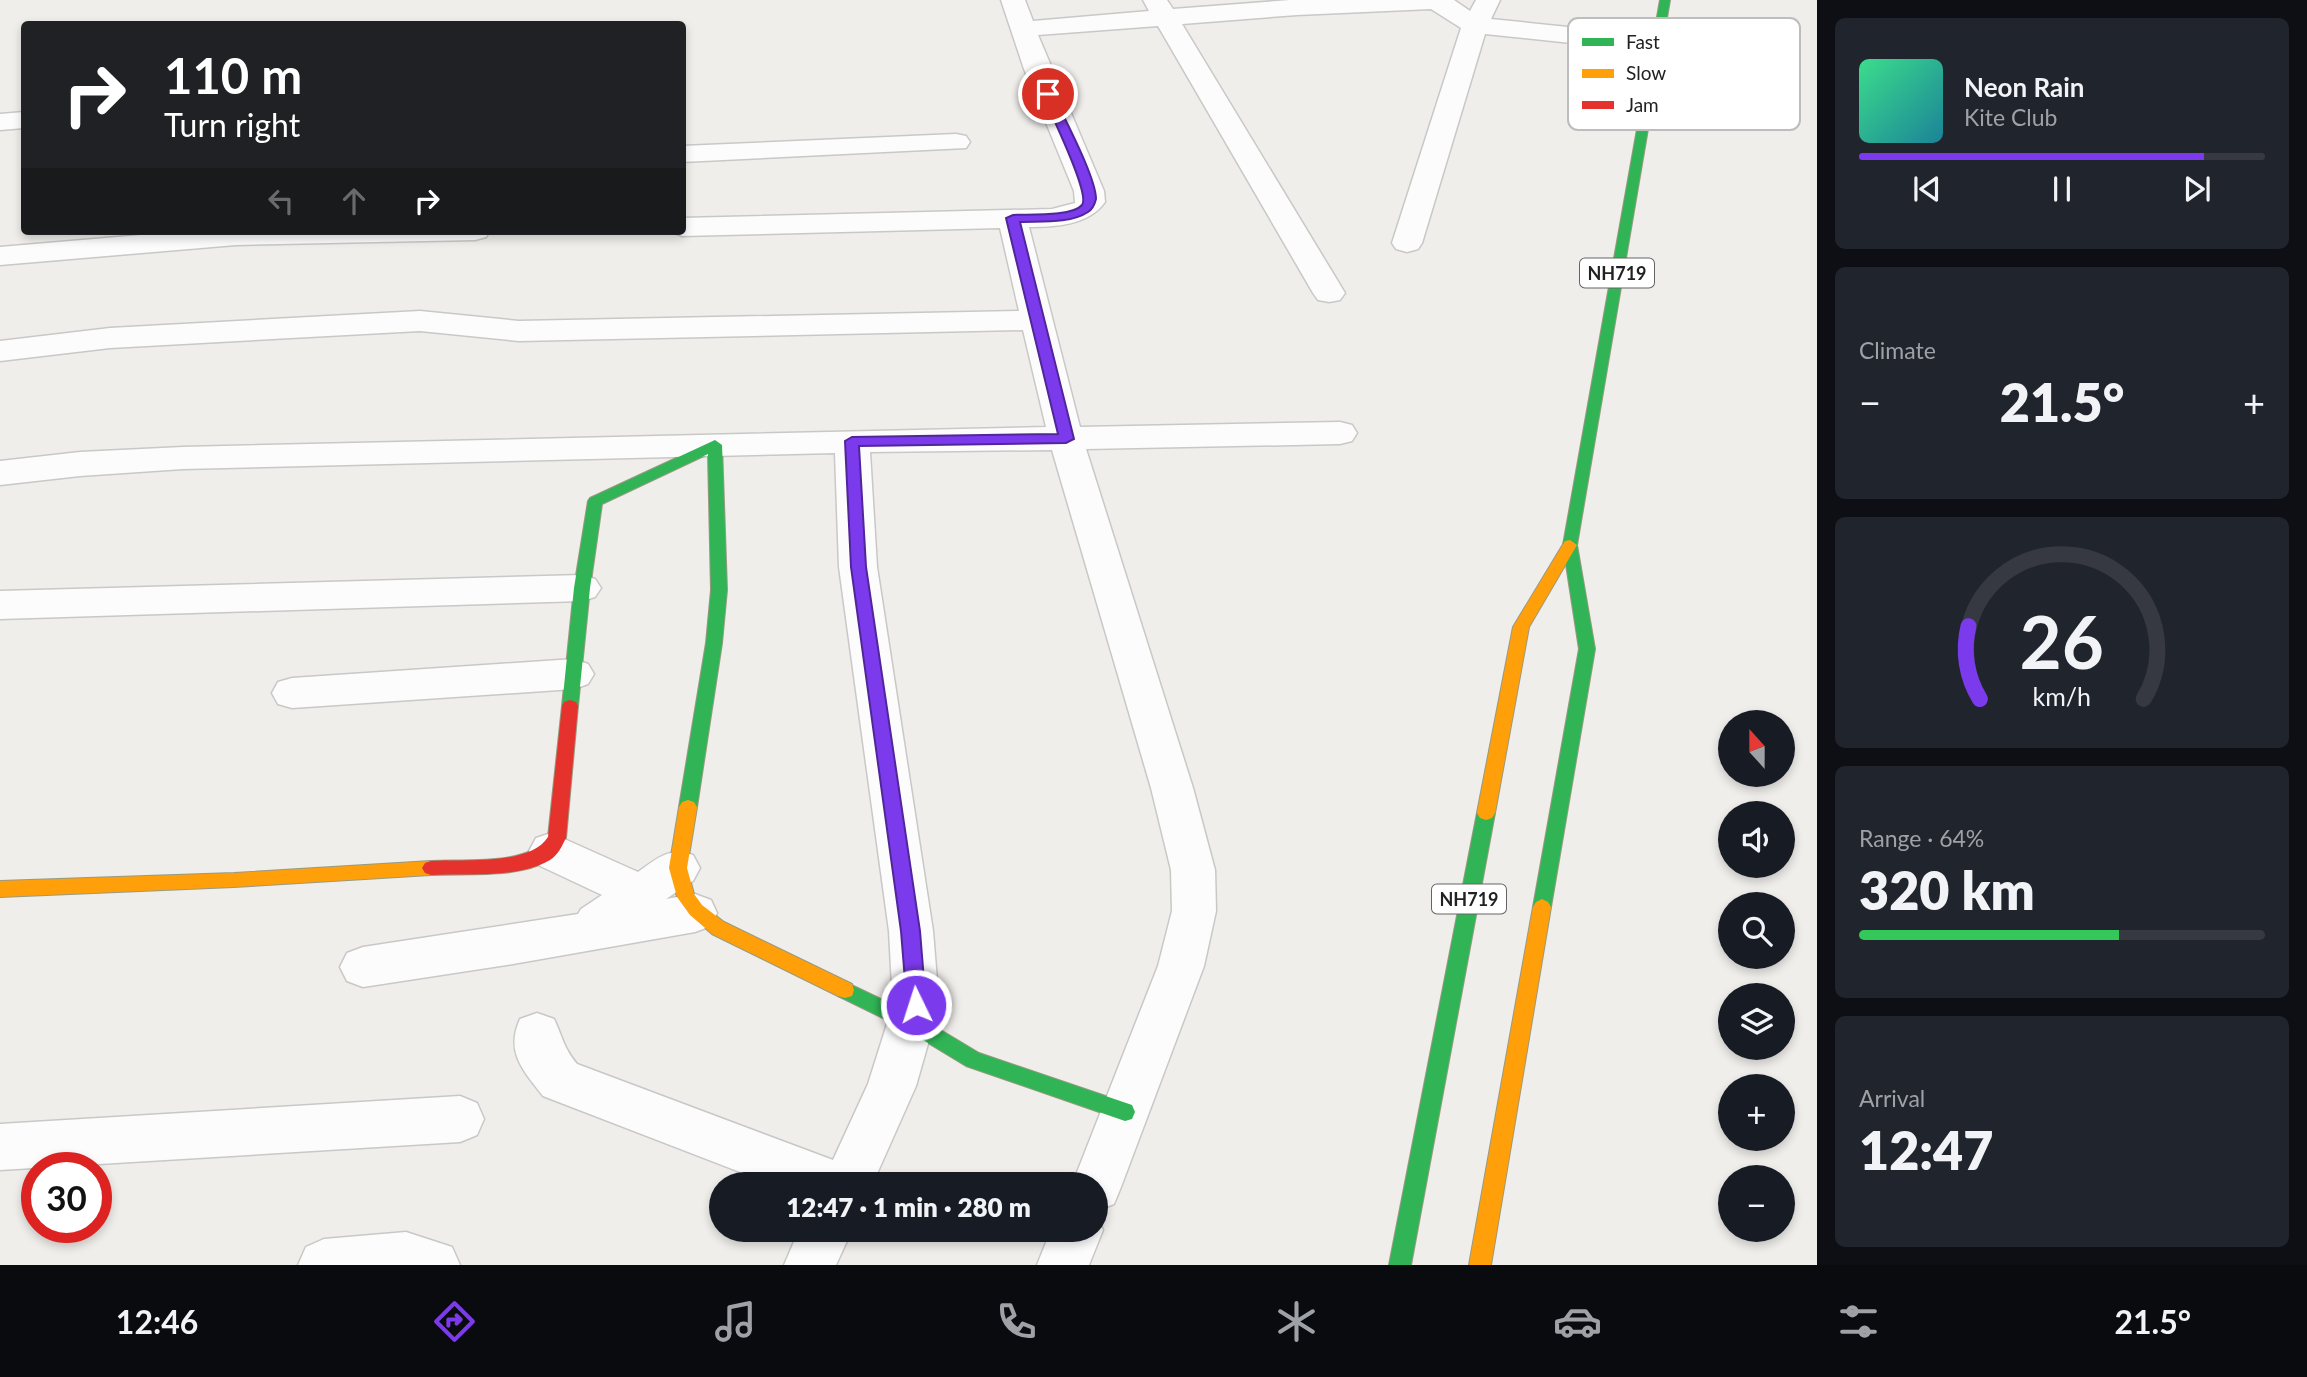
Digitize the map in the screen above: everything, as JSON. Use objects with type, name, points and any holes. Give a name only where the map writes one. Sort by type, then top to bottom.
[{"type":"main road","name":"NH719","points":[[1661,18],[1665,0]]},
{"type":"main road","name":"NH719","points":[[1480,1265],[1587,649],[1570,545],[1641,130]]},
{"type":"main road","points":[[0,889],[234,880],[520,862],[538,858],[551,851],[557,838],[582,588],[595,501],[715,445],[719,590],[714,643],[678,869],[682,888],[695,913],[718,928],[912,1023],[973,1060],[1125,1112]]},
{"type":"main road","name":"NH719","points":[[1400,1265],[1521,627],[1570,545]]},
{"type":"street","points":[[686,228],[1054,218],[1085,209],[1090,202],[1085,179],[1037,69],[1013,0]]},
{"type":"street","points":[[1408,243],[1475,25],[1488,0]]},
{"type":"street","points":[[1023,29],[1160,9],[1432,1],[1451,7],[1463,19],[1475,25],[1568,35]]},
{"type":"street","points":[[1160,9],[1329,293]]},
{"type":"street","points":[[0,122],[21,120]]},
{"type":"street","points":[[686,154],[956,142]]},
{"type":"street","points":[[1013,218],[1066,439],[1172,788],[1193,870],[1194,911],[1181,966],[1102,1172]]},
{"type":"street","points":[[0,256],[236,236],[284,235]]},
{"type":"street","points":[[0,351],[134,337],[420,321],[519,331],[1039,320]]},
{"type":"street","points":[[0,473],[80,464],[183,458],[852,441],[1340,433]]},
{"type":"street","points":[[852,441],[858,567],[911,931],[916,1005],[892,1086],[853,1172]]},
{"type":"street","points":[[0,605],[582,588]]},
{"type":"street","points":[[292,693],[574,674]]},
{"type":"street","points":[[551,851],[642,894]]},
{"type":"street","points":[[581,933],[678,869]]},
{"type":"street","points":[[363,967],[695,913]]},
{"type":"street","points":[[537,1034],[539,1053],[560,1080],[803,1172]]},
{"type":"street","points":[[0,1147],[460,1119]]},
{"type":"street","points":[[810,1265],[821,1242]]},
{"type":"street","points":[[1063,1265],[1072,1242]]},
{"type":"street","points":[[324,1265],[406,1258],[434,1265]]},
{"type":"traffic: fast","points":[[1662,18],[1665,0]]},
{"type":"traffic: fast","points":[[1542,907],[1587,649],[1570,545],[1642,130]]},
{"type":"traffic: fast","points":[[570,706],[582,588],[595,501],[715,445],[719,590],[714,643],[688,807]]},
{"type":"traffic: fast","points":[[1400,1265],[1486,813]]},
{"type":"traffic: fast","points":[[845,990],[912,1023],[973,1060],[1125,1112]]},
{"type":"traffic: slow","points":[[1486,813],[1521,627],[1570,545]]},
{"type":"traffic: slow","points":[[688,807],[678,868],[686,897],[696,910],[718,928],[845,990]]},
{"type":"traffic: slow","points":[[0,889],[234,880],[431,868]]},
{"type":"traffic: slow","points":[[1480,1265],[1542,907]]},
{"type":"traffic: jam","points":[[431,868],[520,862],[543,855],[549,850],[557,838],[570,706]]},
{"type":"route","points":[[916,1005],[911,931],[858,567],[852,441],[1066,439],[1013,218],[1054,218],[1085,209],[1090,202],[1089,191],[1048,94]]}]
